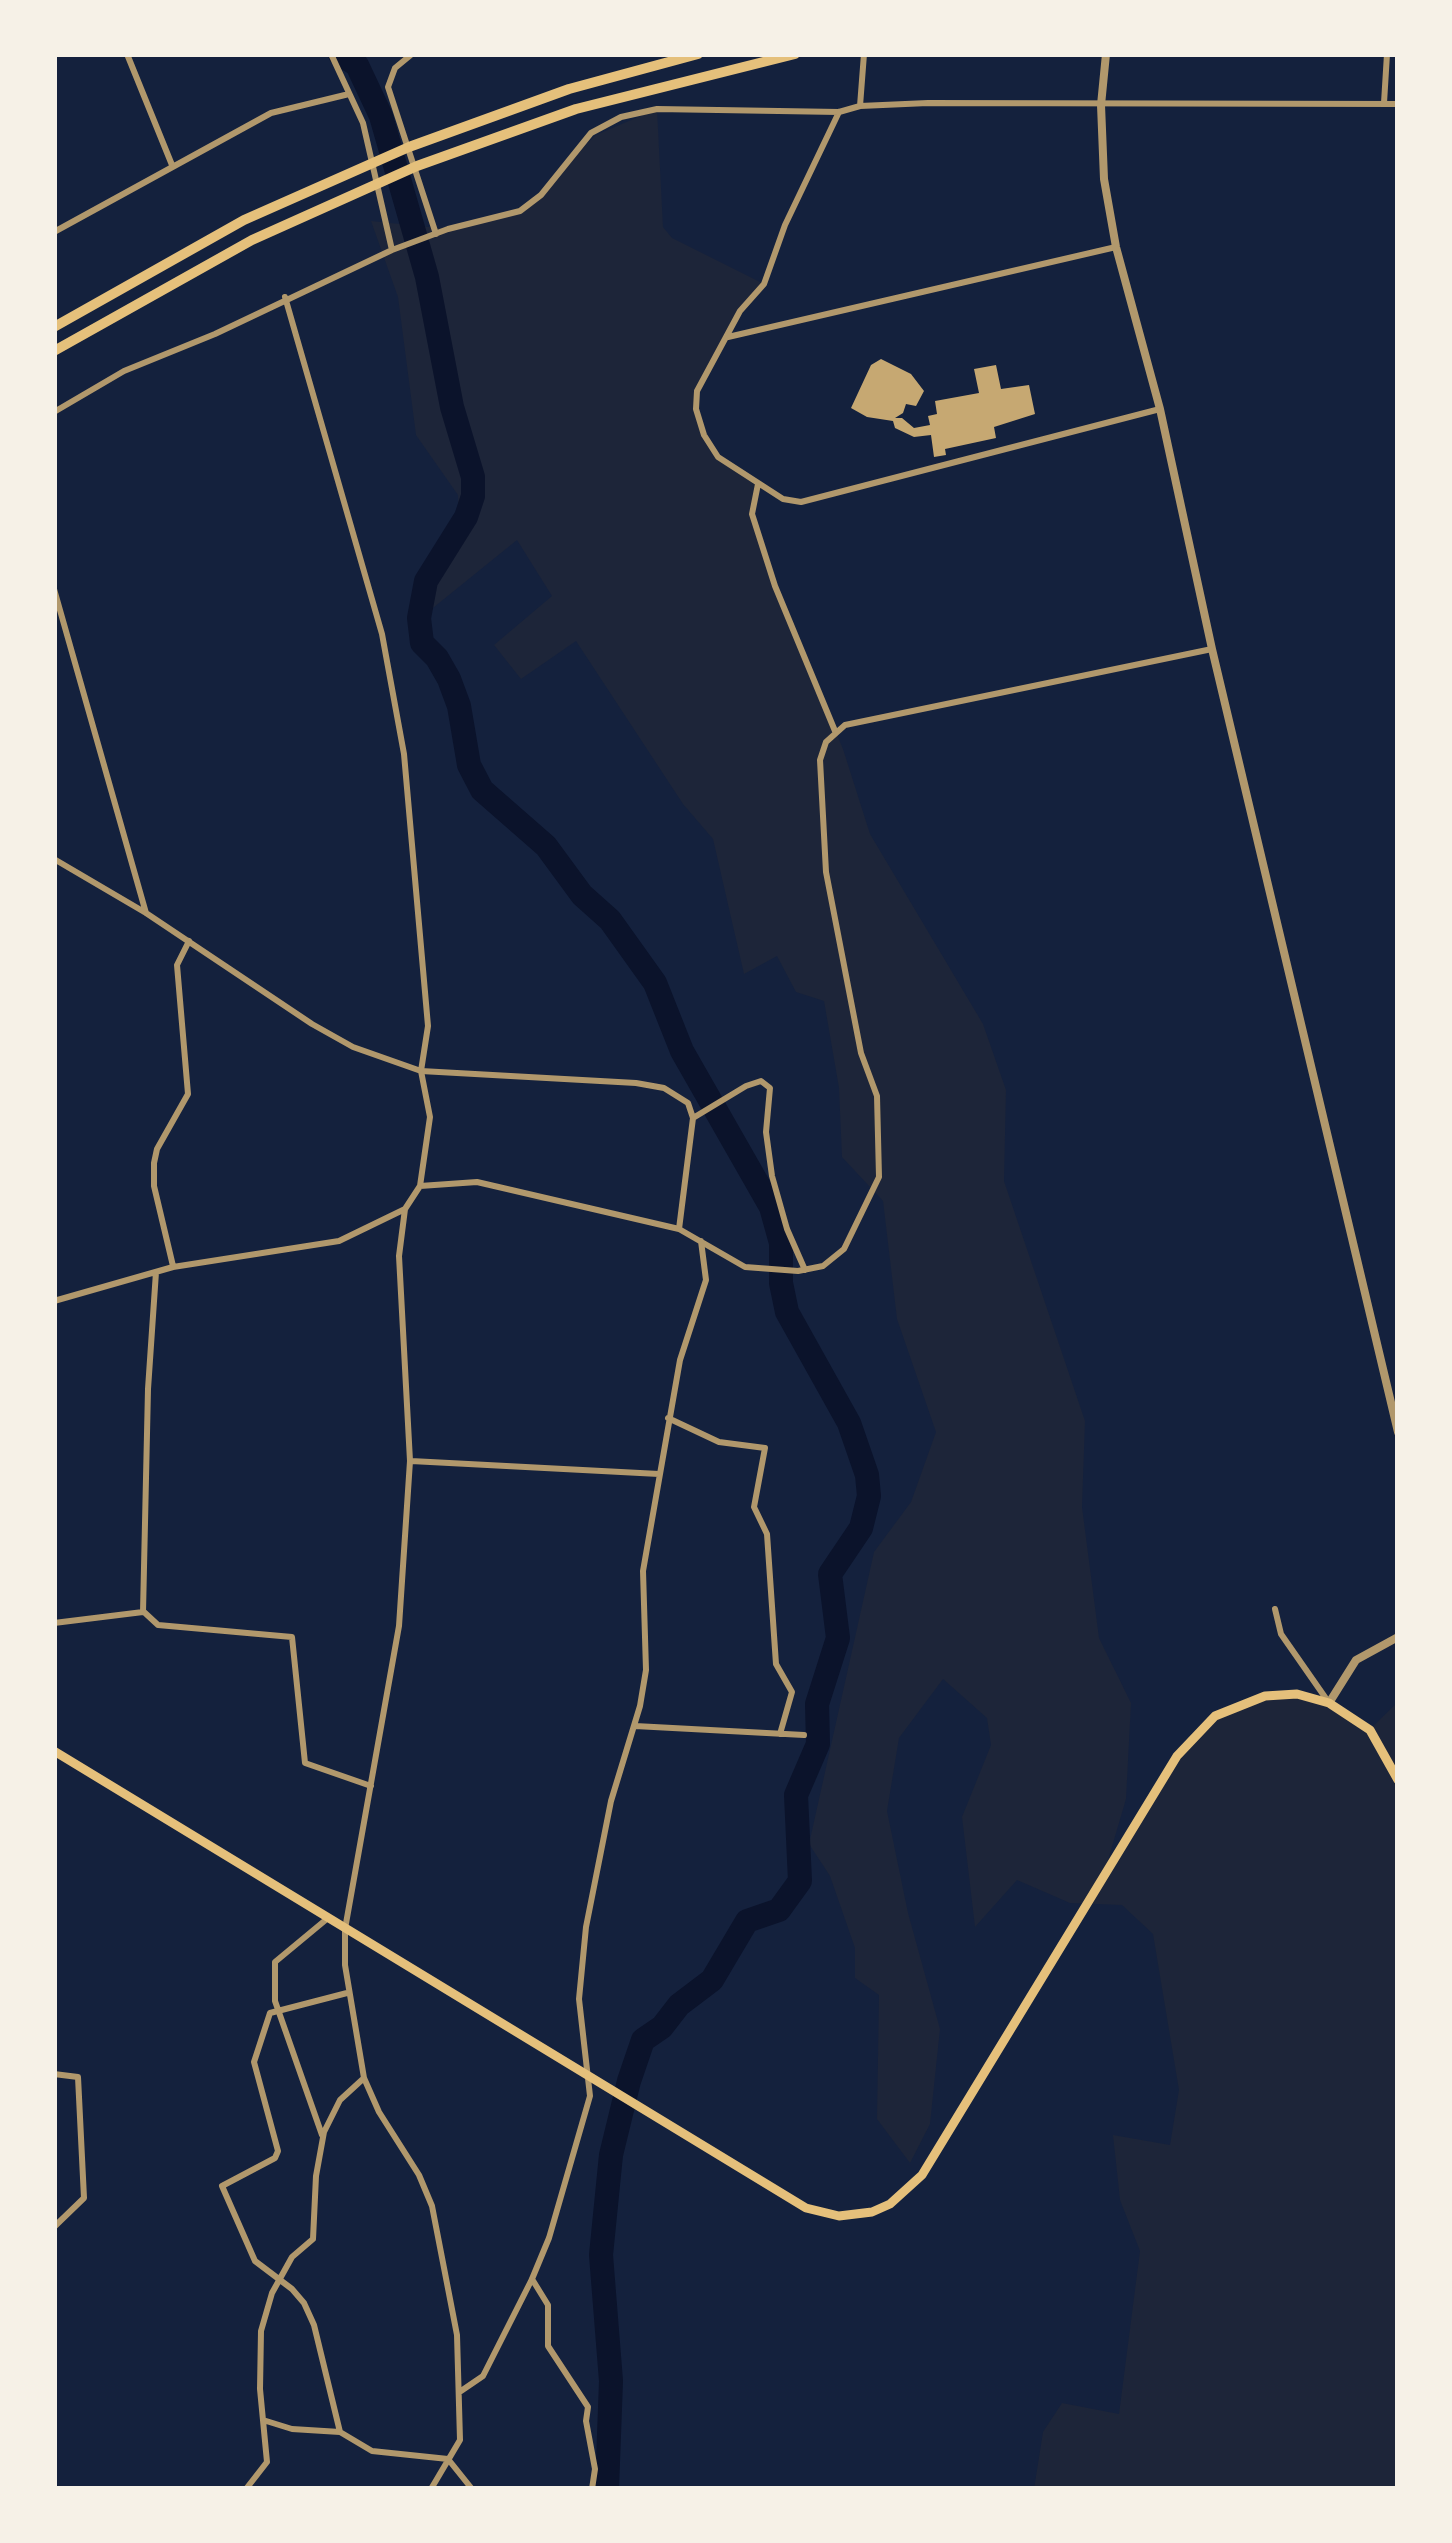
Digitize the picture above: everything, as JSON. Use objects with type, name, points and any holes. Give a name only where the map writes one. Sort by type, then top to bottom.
[{"type":"highway","points":[[54,327],[166,261],[409,147],[569,89],[698,54]]},
{"type":"highway","points":[[54,351],[176,279],[416,166],[576,110],[795,54]]},
{"type":"main road","points":[[54,1751],[806,2208],[839,2216],[872,2212],[890,2204],[922,2175],[1177,1756],[1214,1716],[1265,1696],[1297,1694],[1329,1703],[1370,1730],[1398,1780]]},
{"type":"street","points":[[127,54],[172,165]]},
{"type":"street","points":[[331,54],[363,124],[392,250]]},
{"type":"street","points":[[412,54],[394,68],[388,87],[436,234]]},
{"type":"street","points":[[860,106],[864,54]]},
{"type":"street","points":[[1106,54],[1101,106],[1104,179],[1116,247],[1160,409],[1398,1432]]},
{"type":"street","points":[[1384,98],[1387,54]]},
{"type":"street","points":[[54,232],[271,113],[349,94]]},
{"type":"street","points":[[54,412],[124,371],[215,334],[392,250],[520,211],[541,195],[591,133],[621,117],[657,110],[839,112],[860,106],[1072,100],[1101,106],[1384,98],[1398,104]]},
{"type":"street","points":[[839,112],[785,225],[764,284],[740,311],[697,391],[696,409],[704,435],[718,457],[783,499],[801,502],[1160,409]]},
{"type":"street","points":[[728,337],[1116,247]]},
{"type":"street","points":[[285,297],[382,634],[404,754],[428,1026],[421,1071],[430,1117],[420,1186],[405,1209],[399,1256],[410,1461],[399,1626],[345,1929],[347,1993],[364,2078],[432,2206],[457,2335],[460,2440],[430,2489]]},
{"type":"street","points":[[758,484],[752,514],[776,586],[836,731]]},
{"type":"street","points":[[54,590],[146,913]]},
{"type":"street","points":[[420,1186],[477,1181],[679,1229],[746,1267],[805,1270],[823,1266],[844,1249],[879,1177],[877,1096],[861,1053],[826,872],[820,760],[826,742],[845,725],[1213,649]]},
{"type":"street","points":[[54,859],[353,1047],[421,1071],[636,1082],[664,1088],[688,1103],[693,1118],[679,1229]]},
{"type":"street","points":[[173,1267],[154,1186],[154,1163],[188,1094],[177,964],[189,941]]},
{"type":"street","points":[[693,1118],[746,1086],[761,1081],[770,1088],[766,1132],[772,1176],[805,1270]]},
{"type":"street","points":[[54,1301],[173,1267],[339,1241],[405,1209]]},
{"type":"street","points":[[461,2391],[483,2376],[532,2279],[549,2238],[584,2116],[590,2075],[579,1999],[586,1927],[611,1801],[635,1726],[646,1670],[643,1571],[680,1360],[706,1280],[701,1241]]},
{"type":"street","points":[[143,1612],[156,1272]]},
{"type":"street","points":[[668,1418],[718,1442],[765,1448],[754,1507],[766,1534],[776,1664],[792,1691],[780,1734]]},
{"type":"street","points":[[410,1461],[659,1474]]},
{"type":"street","points":[[1275,1609],[1281,1634],[1329,1703],[1356,1660],[1398,1637]]},
{"type":"street","points":[[54,1623],[143,1612],[158,1625],[292,1637],[305,1763],[371,1786]]},
{"type":"street","points":[[635,1726],[804,1735]]},
{"type":"street","points":[[323,2138],[278,2009],[275,1962],[328,1918]]},
{"type":"street","points":[[340,2432],[314,2325],[304,2303],[255,2261],[222,2186],[275,2158],[278,2151],[254,2062],[270,2013],[347,1993]]},
{"type":"street","points":[[54,2074],[78,2077],[84,2198],[54,2227]]},
{"type":"street","points":[[245,2489],[267,2462],[261,2331],[280,2278],[315,2231],[316,2176],[323,2138],[340,2100],[364,2078]]},
{"type":"street","points":[[532,2279],[548,2306],[548,2346],[589,2408],[586,2421],[595,2469],[592,2489]]},
{"type":"street","points":[[263,2420],[292,2429],[340,2432],[372,2451],[448,2459],[472,2489]]},
{"type":"shaded area","points":[[657,109],[663,227],[672,238],[764,284],[740,311],[697,391],[696,409],[704,435],[718,457],[758,484],[752,514],[775,586],[843,749],[870,834],[983,1024],[1006,1090],[1004,1181],[1085,1421],[1082,1507],[1099,1638],[1131,1703],[1126,1799],[1106,1867],[1177,1756],[1215,1716],[1241,1703],[1297,1694],[1329,1703],[1370,1729],[1398,1702],[1398,2489],[1034,2489],[1043,2432],[1062,2403],[1119,2414],[1140,2251],[1120,2200],[1113,2135],[1170,2145],[1179,2090],[1153,1934],[1122,1905],[1070,1903],[1017,1880],[975,1927],[962,1817],[991,1745],[987,1718],[943,1679],[899,1738],[887,1811],[908,1913],[940,2029],[930,2124],[910,2163],[877,2119],[879,1995],[855,1978],[855,1948],[830,1876],[809,1844],[874,1552],[911,1502],[936,1432],[897,1319],[883,1201],[842,1157],[839,1088],[824,1001],[796,992],[777,956],[744,974],[713,839],[683,804],[576,641],[521,679],[494,645],[552,596],[517,540],[423,616],[429,587],[459,520],[458,495],[416,435],[398,297],[371,221],[448,229],[520,211],[596,135]]},
{"type":"building","points":[[881,359],[911,374],[924,391],[916,406],[906,404],[895,418],[914,428],[930,425],[928,416],[937,414],[935,401],[979,393],[974,369],[996,365],[1001,389],[1029,385],[1035,414],[994,427],[996,438],[945,449],[946,455],[934,457],[931,435],[914,437],[895,428],[893,421],[867,417],[851,408],[871,365]]},
{"type":"waterway","points":[[340,54],[357,65],[381,116],[427,277],[452,407],[473,477],[466,517],[426,581],[419,618],[422,643],[449,679],[459,706],[469,765],[482,790],[546,846],[582,895],[610,920],[655,983],[682,1051],[771,1207],[781,1243],[787,1312],[849,1423],[867,1475],[869,1496],[861,1528],[830,1574],[838,1638],[817,1704],[818,1744],[796,1795],[800,1881],[779,1910],[747,1921],[712,1980],[643,2040],[629,2081],[611,2155],[601,2255],[611,2381],[607,2489]]}]
